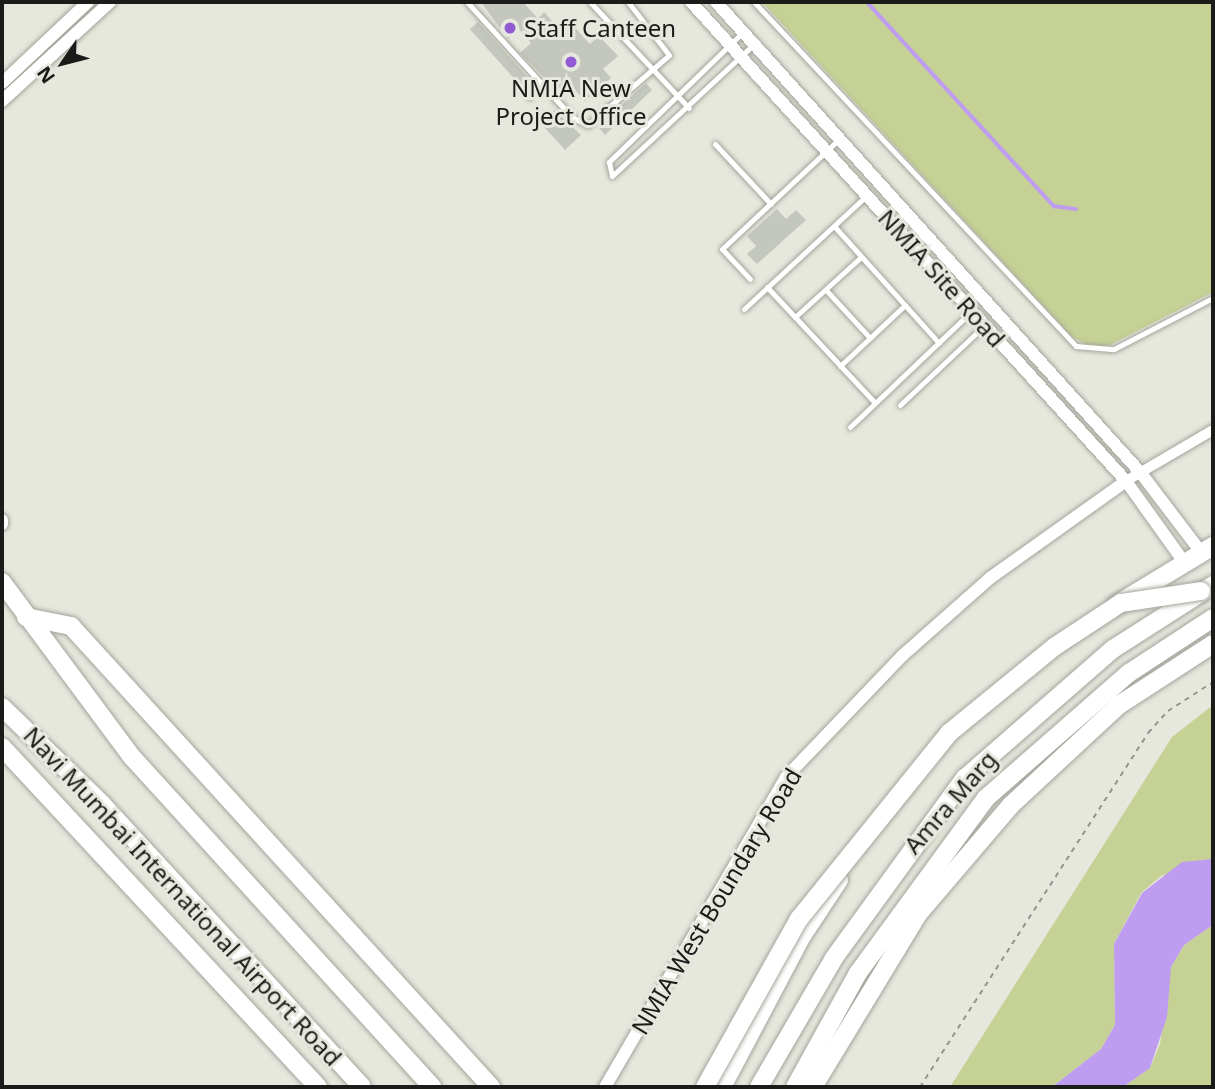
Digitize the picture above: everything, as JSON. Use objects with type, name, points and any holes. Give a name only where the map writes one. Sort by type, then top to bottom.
[{"type":"highway","points":[[722,1087],[802,936],[957,722],[1184,562],[1207,549]]},
{"type":"highway","points":[[2,582],[26,617],[179,812],[432,1087]]},
{"type":"highway","points":[[705,1087],[799,919],[949,733],[1054,647],[1121,603],[1207,588]]},
{"type":"highway","name":"Amra Marg","points":[[759,1087],[834,958],[965,778],[1113,649],[1207,588]]},
{"type":"highway","points":[[26,617],[71,626],[491,1087]]},
{"type":"highway","name":"Amra Marg","points":[[795,1087],[858,973],[986,798],[1129,673],[1213,618]]},
{"type":"highway","points":[[813,1087],[918,914],[1011,805],[1119,705],[1213,644]]},
{"type":"highway","name":"Navi Mumbai International Airport Road","points":[[2,707],[141,848],[362,1087]]},
{"type":"highway","points":[[2,747],[318,1087]]},
{"type":"street","points":[[2,83],[88,2]]},
{"type":"street","points":[[2,101],[110,2]]},
{"type":"street","name":"NMIA Site Road","points":[[691,2],[1126,481],[1184,562]]},
{"type":"street","points":[[716,2],[1207,549]]},
{"type":"street","points":[[73,16],[83,26]]},
{"type":"street","points":[[1126,481],[1213,430]]},
{"type":"street","name":"NMIA West Boundary Road","points":[[605,1087],[786,777],[903,654],[990,578],[1126,481]]},
{"type":"lane","points":[[467,2],[542,86],[588,125],[653,71],[669,48],[628,2]]},
{"type":"lane","points":[[590,2],[689,108]]},
{"type":"lane","points":[[754,2],[1076,346],[1114,349],[1213,298]]},
{"type":"lane","points":[[743,32],[732,47],[609,162],[612,176],[689,108],[754,44]]},
{"type":"lane","points":[[529,97],[542,86]]},
{"type":"lane","points":[[750,279],[722,249],[839,139]]},
{"type":"lane","points":[[715,144],[771,204]]},
{"type":"lane","points":[[744,309],[867,195]]},
{"type":"lane","points":[[834,226],[939,343]]},
{"type":"lane","points":[[795,317],[861,257]]},
{"type":"lane","points":[[767,287],[875,403]]},
{"type":"lane","points":[[826,290],[870,338]]},
{"type":"lane","points":[[840,366],[905,305]]},
{"type":"lane","points":[[850,427],[972,311]]},
{"type":"lane","points":[[900,405],[985,326]]},
{"type":"path","points":[[920,1087],[1148,733],[1168,711],[1213,682]]},
{"type":"green space","points":[[762,2],[1213,2],[1213,292],[1110,345],[1092,347],[1072,337]]},
{"type":"green space","points":[[1213,705],[1213,859],[1161,876],[1141,893],[1114,944],[1115,1025],[1101,1049],[1052,1087],[950,1087],[1172,737]]},
{"type":"green space","points":[[1213,925],[1213,1087],[1123,1087],[1150,1068],[1160,1044],[1171,967],[1184,945]]},
{"type":"shaded area","points":[[1213,859],[1213,925],[1184,945],[1171,967],[1167,1017],[1150,1068],[1123,1087],[1052,1087],[1101,1049],[1115,1025],[1114,944],[1142,893],[1182,862]]},
{"type":"building","name":"NMIA New Project Office","points":[[481,2],[523,2],[538,19],[544,12],[563,33],[572,24],[590,44],[599,36],[618,56],[603,69],[611,78],[585,101],[568,82],[558,91],[520,53],[531,43],[519,29],[508,39]]},
{"type":"building","points":[[478,22],[535,85],[527,93],[470,29]]},
{"type":"building","points":[[646,83],[652,90],[605,135],[598,127]]},
{"type":"building","points":[[554,110],[581,135],[565,150],[544,127]]},
{"type":"building","points":[[777,209],[786,219],[796,210],[806,220],[757,264],[747,254],[756,246],[747,236]]},
{"type":"waterway","points":[[867,2],[1054,206],[1076,209]]},
{"type":"place","name":"Staff Canteen","points":[[510,28]]},
{"type":"place","name":"NMIA New Project Office","points":[[571,62]]}]
